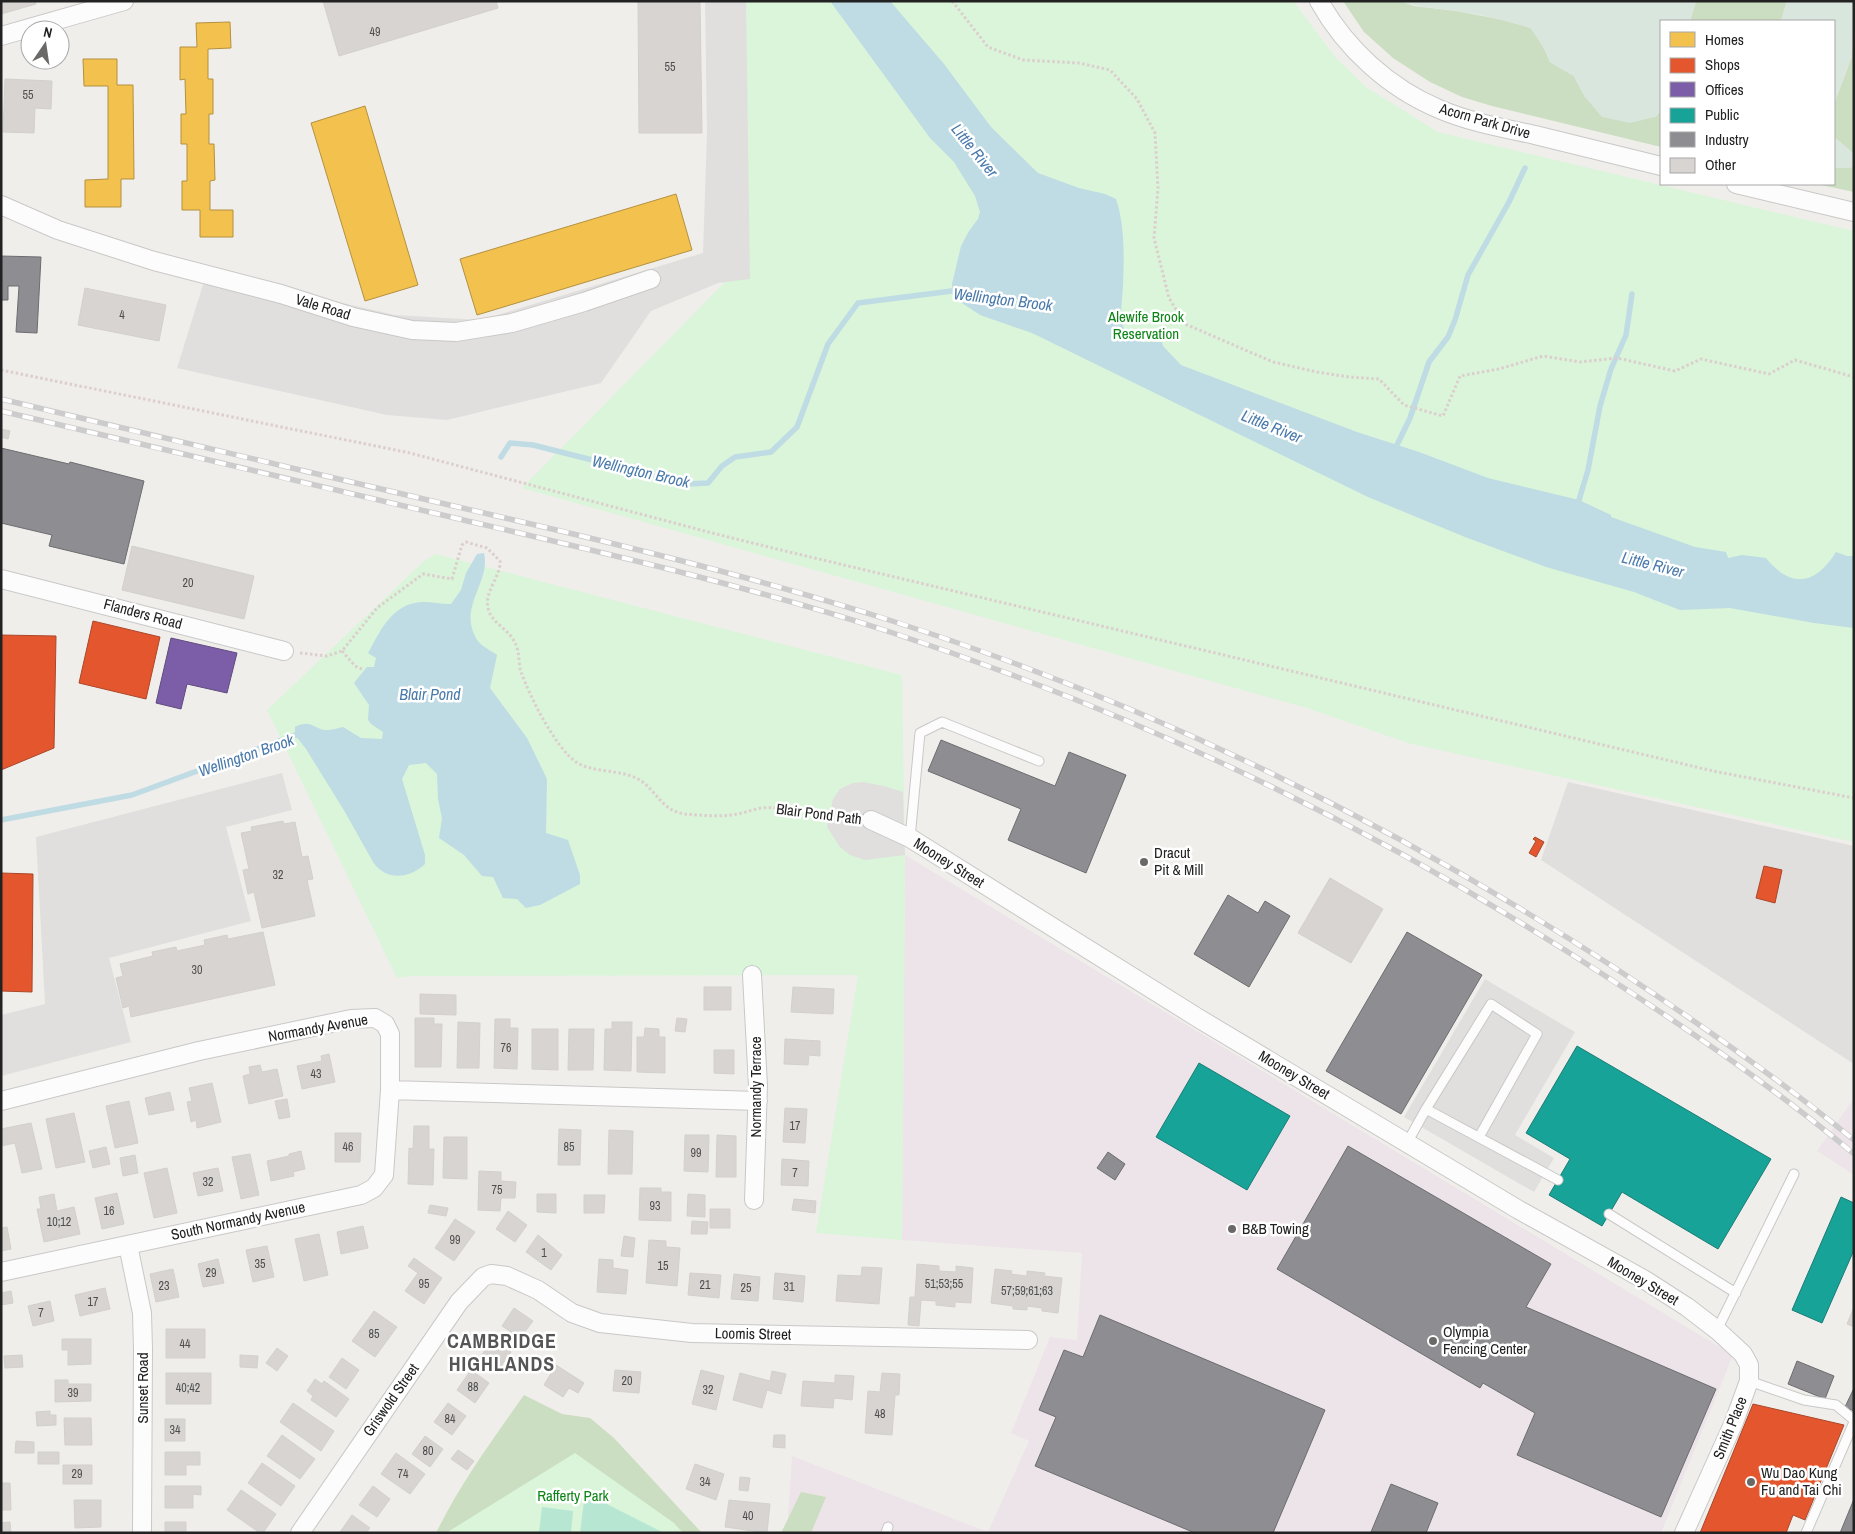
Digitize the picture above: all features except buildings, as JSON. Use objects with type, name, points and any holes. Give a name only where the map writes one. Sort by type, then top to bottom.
[{"type":"street","points":[[1,36],[124,1]]},
{"type":"street","name":"Acorn Park Drive","points":[[1319,1],[1347,42],[1372,67],[1405,91],[1439,109],[1482,122],[1660,166]]},
{"type":"street","points":[[1740,185],[1854,212]]},
{"type":"street","name":"Vale Road","points":[[1,205],[58,230],[137,256],[281,294],[353,316],[412,330],[456,332],[512,323],[584,302],[651,279]]},
{"type":"street","name":"Flanders Road","points":[[1,579],[284,651]]},
{"type":"street","name":"Mooney Street","points":[[871,820],[910,838],[1192,1014],[1519,1210],[1645,1280],[1687,1307],[1717,1330]]},
{"type":"street","name":"Normandy Terrace","points":[[752,975],[758,1102],[754,1200]]},
{"type":"street","name":"Normandy Avenue","points":[[1,1101],[199,1051],[350,1019],[375,1018],[385,1024],[390,1034],[390,1090]]},
{"type":"street","points":[[390,1090],[758,1102]]},
{"type":"street","name":"South Normandy Avenue","points":[[1,1272],[360,1195],[374,1188],[384,1175],[390,1090]]},
{"type":"street","name":"Sunset Road","points":[[128,1245],[142,1313],[142,1533]]},
{"type":"street","name":"Loomis Street","points":[[491,1274],[507,1276],[538,1290],[572,1313],[600,1324],[692,1333],[1028,1340]]},
{"type":"street","name":"Griswold Street","points":[[300,1533],[459,1302],[483,1277],[491,1274]]},
{"type":"street","name":"Smith Place","points":[[1684,1533],[1734,1422],[1749,1381],[1748,1365],[1743,1354],[1717,1330]]},
{"type":"lane","points":[[910,838],[920,733],[942,722],[1039,761]]},
{"type":"lane","points":[[1407,1143],[1491,1004],[1537,1034],[1478,1137]]},
{"type":"lane","points":[[1426,1109],[1558,1180]]},
{"type":"lane","points":[[1717,1330],[1794,1174]]},
{"type":"lane","points":[[1609,1214],[1736,1292]]},
{"type":"lane","points":[[1749,1381],[1804,1400],[1836,1405],[1854,1421],[1806,1533]]},
{"type":"path","points":[[952,1],[988,47],[1023,60],[1079,63],[1110,70],[1137,99],[1155,133],[1158,188],[1154,238],[1169,298],[1185,324],[1273,362],[1317,372],[1379,379],[1404,405],[1443,416],[1460,376],[1499,369],[1543,356],[1580,362],[1617,358],[1675,371],[1701,359],[1769,374],[1795,360],[1854,377]]},
{"type":"path","points":[[2,370],[410,453],[785,551],[1714,771],[1854,798]]},
{"type":"path","name":"Blair Pond Path","points":[[342,651],[377,608],[423,574],[452,579],[462,545],[466,542],[487,548],[500,561],[500,567],[487,607],[494,621],[507,631],[516,644],[520,671],[547,727],[574,760],[583,766],[625,773],[640,780],[660,801],[672,810],[683,814],[732,815],[760,808],[779,807],[808,813],[829,813],[871,820]]},
{"type":"path","points":[[284,651],[327,656],[342,651],[355,666],[364,670]]},
{"type":"shaded area","points":[[705,1],[746,1],[750,279],[718,283],[651,311],[601,383],[447,420],[387,415],[177,368],[207,272],[395,315],[481,320],[703,253],[707,132]]},
{"type":"shaded area","points":[[1400,1],[1696,1],[1690,20],[1660,20],[1660,112],[1655,117],[1630,123],[1602,117],[1585,97],[1574,76],[1550,62],[1544,48],[1531,28],[1477,14]]},
{"type":"shaded area","points":[[1787,1],[1854,1],[1852,56],[1835,101],[1835,20],[1781,20]]},
{"type":"shaded area","points":[[1835,138],[1854,154],[1854,167],[1835,167]]},
{"type":"shaded area","points":[[282,773],[292,810],[226,827],[251,921],[109,958],[131,1042],[1,1076],[1,1015],[45,1004],[36,837]]},
{"type":"shaded area","points":[[862,782],[903,792],[905,855],[865,860],[850,855],[840,847],[827,827],[833,799],[840,789],[853,783]]},
{"type":"shaded area","points":[[1568,782],[1854,846],[1854,1064],[1541,860]]},
{"type":"shaded area","points":[[905,855],[1733,1355],[1661,1533],[787,1533],[792,1456],[988,1532],[1029,1441],[1011,1433],[1050,1337],[1077,1340],[1082,1253],[902,1240]]},
{"type":"shaded area","points":[[1485,979],[1575,1032],[1515,1135],[1554,1158],[1534,1192],[1404,1117]]},
{"type":"shaded area","points":[[1854,1098],[1854,1175],[1817,1151]]},
{"type":"green space","name":"Alewife Brook Reservation","points":[[714,1],[1293,1],[1336,58],[1366,87],[1438,132],[1854,231],[1854,842],[1408,743],[1307,708],[522,488],[725,282]]},
{"type":"green space","points":[[1343,1],[1400,1],[1414,6],[1457,11],[1503,20],[1531,28],[1544,48],[1550,62],[1574,76],[1585,97],[1655,117],[1660,112],[1660,147],[1462,97],[1430,82],[1393,58],[1364,32]]},
{"type":"green space","points":[[1696,1],[1787,1],[1781,20],[1690,20]]},
{"type":"green space","points":[[1854,19],[1854,154],[1835,138],[1835,101],[1852,56]]},
{"type":"green space","points":[[1835,167],[1854,167],[1854,192],[1821,185],[1835,185]]},
{"type":"green space","points":[[436,554],[902,675],[905,855],[902,1240],[816,1233],[858,975],[410,976],[397,978],[267,710],[425,560]]},
{"type":"green space","points":[[524,1395],[562,1414],[590,1418],[614,1438],[702,1533],[436,1533],[466,1479]]},
{"type":"green space","name":"Rafferty Park","points":[[575,1453],[674,1523],[683,1533],[446,1533]]},
{"type":"green space","points":[[801,1492],[826,1497],[811,1533],[781,1533]]},
{"type":"green space","points":[[585,1493],[664,1533],[580,1533]]},
{"type":"green space","points":[[542,1507],[573,1511],[571,1533],[539,1533]]},
{"type":"water","name":"Little River","points":[[830,1],[890,1],[944,64],[991,127],[1038,173],[1116,199],[1121,220],[1123,242],[1121,314],[1125,332],[1142,342],[1162,342],[1163,346],[1181,365],[1357,432],[1419,452],[1488,478],[1579,500],[1611,515],[1611,517],[1695,547],[1726,552],[1728,558],[1742,555],[1766,558],[1785,575],[1794,579],[1803,579],[1820,571],[1836,552],[1847,556],[1854,556],[1854,628],[1730,608],[1680,610],[1634,592],[1546,567],[1465,537],[1368,497],[1032,333],[980,315],[953,297],[952,284],[961,246],[978,219],[980,212],[975,196],[954,162],[930,138]]},
{"type":"water","name":"Blair Pond","points":[[484,553],[485,564],[472,605],[471,627],[480,643],[497,655],[490,688],[527,738],[547,779],[546,833],[568,840],[580,875],[580,884],[540,905],[526,908],[517,899],[503,898],[493,877],[482,876],[464,855],[439,838],[442,818],[438,799],[437,774],[426,763],[409,765],[402,779],[425,855],[425,864],[412,873],[398,876],[391,875],[378,868],[306,749],[295,735],[295,727],[309,724],[323,730],[343,727],[361,738],[382,739],[383,732],[368,720],[369,705],[354,683],[367,667],[374,667],[376,658],[368,653],[389,619],[403,607],[423,602],[451,604],[461,590],[466,573],[477,554]]},
{"type":"waterway","points":[[1397,451],[1397,445],[1410,418],[1429,362],[1448,337],[1455,320],[1468,275],[1509,202],[1525,168]]},
{"type":"waterway","name":"Wellington Brook","points":[[501,457],[510,443],[533,445],[687,484],[708,483],[722,466],[735,457],[771,452],[797,427],[828,344],[858,303],[952,291],[958,292]]},
{"type":"waterway","points":[[1578,507],[1588,470],[1600,406],[1611,369],[1626,335],[1632,294]]},
{"type":"waterway","name":"Wellington Brook","points":[[1,820],[132,795],[295,735],[301,736]]},
{"type":"railway","points":[[1,399],[722,571],[886,619],[1077,687],[1263,769],[1442,863],[1529,914],[1646,988],[1767,1073],[1854,1140]]},
{"type":"railway","points":[[1,411],[726,584],[887,631],[982,664],[1075,700],[1167,738],[1258,780],[1348,825],[1436,873],[1607,977],[1670,1019],[1764,1084],[1854,1154]]},
{"type":"place","name":"Dracut Pit & Mill","points":[[1144,862]]},
{"type":"place","name":"B&B Towing","points":[[1232,1229]]},
{"type":"place","name":"Olympia Fencing Center","points":[[1433,1341]]},
{"type":"place","name":"Wu Dao Kung Fu and Tai Chi","points":[[1751,1482]]},
{"type":"district","name":"CAMBRIDGE HIGHLANDS","points":[[502,1352]]}]
